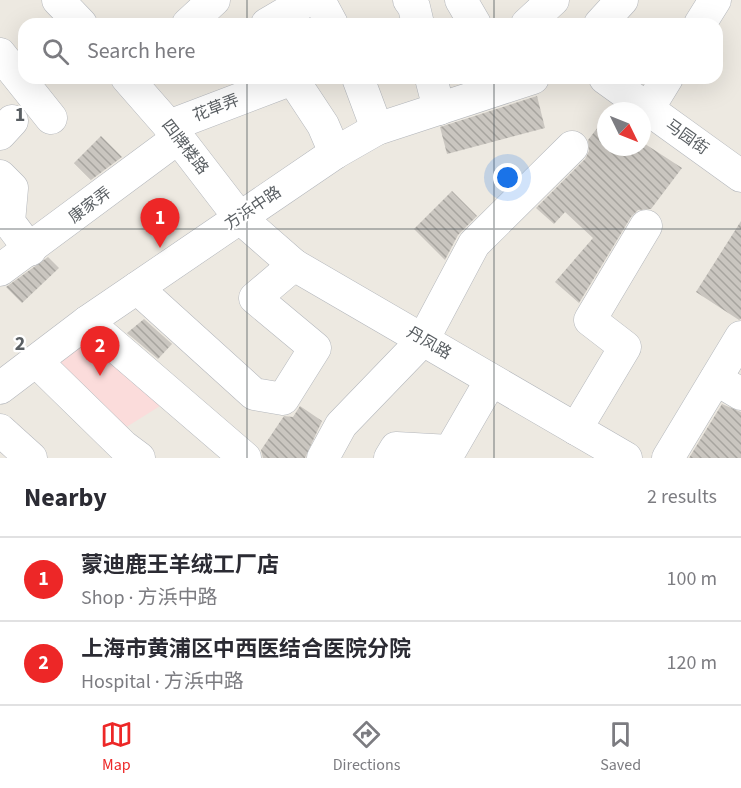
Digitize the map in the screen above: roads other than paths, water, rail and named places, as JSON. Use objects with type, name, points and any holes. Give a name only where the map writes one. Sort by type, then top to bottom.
[{"type":"street","points":[[58,0],[75,18]]},
{"type":"street","points":[[320,0],[329,18]]},
{"type":"street","points":[[409,0],[414,7],[417,18]]},
{"type":"street","points":[[461,0],[472,18]]},
{"type":"street","points":[[534,18],[553,0]]},
{"type":"street","points":[[606,18],[622,0]]},
{"type":"street","points":[[704,18],[715,0]]},
{"type":"street","points":[[0,54],[18,77]]},
{"type":"street","points":[[24,84],[51,118]]},
{"type":"street","name":"四牌楼路","points":[[133,84],[174,132],[239,218]]},
{"type":"street","name":"花草弄","points":[[174,132],[280,84]]},
{"type":"street","points":[[297,84],[323,125],[335,153]]},
{"type":"street","points":[[360,84],[377,129]]},
{"type":"street","points":[[433,84],[439,109]]},
{"type":"street","name":"方浜中路","points":[[0,388],[87,322],[335,153],[377,129],[508,84]]},
{"type":"street","name":"马园街","points":[[613,84],[637,102]]},
{"type":"street","points":[[651,105],[663,84]]},
{"type":"street","name":"马园街","points":[[651,112],[738,168]]},
{"type":"street","name":"康家弄","points":[[0,270],[30,250],[174,132]]},
{"type":"street","points":[[323,458],[341,425],[423,340],[474,244],[572,147]]},
{"type":"street","points":[[1,180],[12,188],[9,222],[30,250]]},
{"type":"street","name":"丹凤路","points":[[239,218],[294,265],[626,458]]},
{"type":"street","points":[[576,429],[625,347],[590,320],[646,226]]},
{"type":"street","points":[[137,288],[254,394],[283,399],[315,348],[255,298],[294,265]]},
{"type":"street","points":[[87,322],[245,458]]},
{"type":"street","points":[[668,458],[729,386],[741,337]]},
{"type":"street","points":[[37,362],[123,446],[139,458]]},
{"type":"street","points":[[390,458],[396,448],[450,451],[492,380]]},
{"type":"street","points":[[0,430],[31,458]]},
{"type":"place","name":"蒙迪鹿王羊绒工厂店","points":[[160,248]]},
{"type":"place","name":"上海市黄浦区中西医结合医院分院","points":[[100,376]]}]
